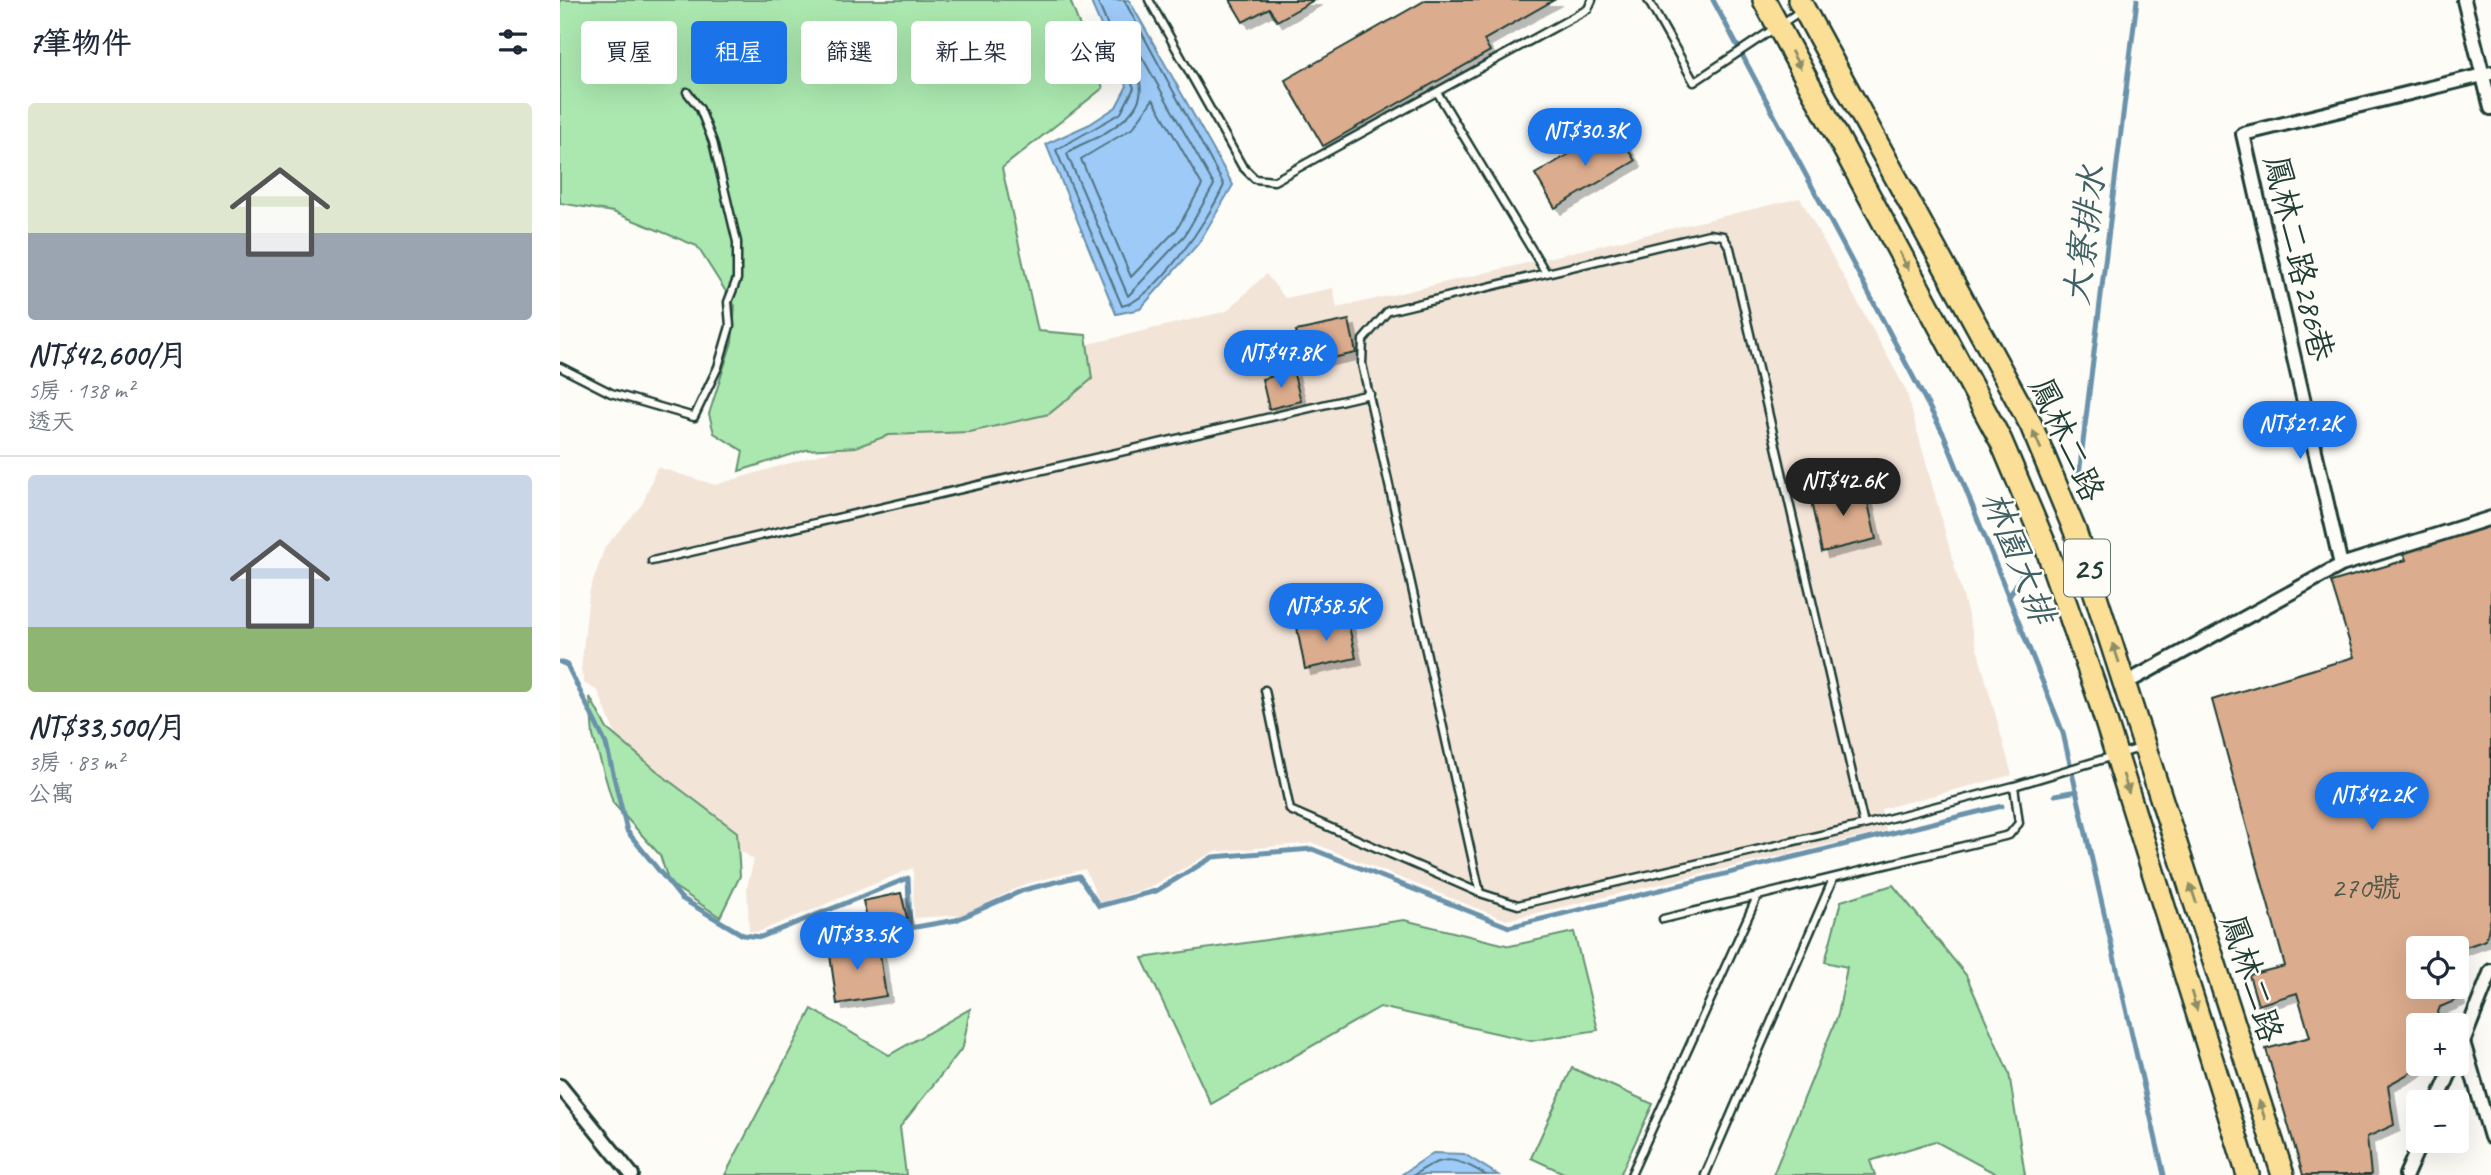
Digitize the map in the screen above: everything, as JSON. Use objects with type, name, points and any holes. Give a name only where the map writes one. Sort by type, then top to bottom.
[{"type":"main road","name":"鳳林二路","points":[[1764,0],[1770,33],[2001,441],[2046,547],[2110,757],[2249,1175]]},
{"type":"main road","name":"鳳林二路","points":[[1801,4],[2031,425],[2075,531],[2283,1175]]},
{"type":"street","points":[[2464,0],[2487,74],[2491,108]]},
{"type":"street","name":"鳳林二路286巷","points":[[2341,565],[2243,134],[2487,74]]},
{"type":"street","points":[[2126,683],[2341,565],[2491,517]]},
{"type":"street","points":[[2469,1027],[2491,971]]},
{"type":"street","points":[[2469,1062],[2491,1137]]},
{"type":"street","points":[[560,1086],[632,1175]]},
{"type":"street","points":[[2406,1175],[2416,1153]]},
{"type":"lane","points":[[1149,0],[1242,166],[1255,179],[1274,180],[1588,9],[1592,0]]},
{"type":"lane","points":[[1648,0],[1694,82],[1770,33],[1801,4]]},
{"type":"lane","points":[[560,367],[611,393],[694,416],[718,367],[730,326],[728,302],[737,279],[737,242],[713,142],[700,109],[687,92]]},
{"type":"lane","points":[[1437,92],[1546,273]]},
{"type":"lane","points":[[1480,893],[1362,364],[1363,340],[1388,311],[1709,234],[1723,236],[1730,248],[1864,825]]},
{"type":"lane","points":[[652,561],[1370,394]]},
{"type":"lane","points":[[1265,690],[1290,810],[1480,893],[1518,905],[1864,825],[2014,786],[2146,747]]},
{"type":"lane","points":[[1663,919],[2009,835],[2019,823],[2014,786]]},
{"type":"lane","points":[[1705,1175],[1833,879]]},
{"type":"lane","points":[[1631,1175],[1757,897]]},
{"type":"shaded area","points":[[1800,198],[1906,390],[2012,775],[1881,809],[1886,831],[1506,920],[1313,843],[1213,852],[1149,888],[1100,903],[1085,869],[1025,884],[963,915],[914,918],[913,868],[758,932],[749,931],[747,887],[754,860],[652,789],[616,736],[598,691],[584,683],[581,670],[589,593],[605,547],[643,503],[657,467],[715,485],[838,449],[842,431],[951,377],[1227,311],[1266,274],[1285,298],[1333,288],[1337,308]]},
{"type":"green space","points":[[560,0],[1070,0],[1078,21],[1045,21],[1045,84],[1102,84],[1103,88],[1002,168],[1038,331],[1086,335],[1092,379],[1049,414],[970,432],[889,435],[856,447],[806,450],[739,471],[743,451],[714,433],[709,414],[732,342],[735,306],[697,246],[613,212],[560,203]]},
{"type":"green space","points":[[590,697],[607,729],[737,832],[740,876],[720,917],[669,883],[660,855],[613,803],[593,736]]},
{"type":"green space","points":[[1893,885],[1966,975],[2009,1073],[2025,1175],[1998,1175],[1935,1141],[1870,1161],[1875,1175],[1773,1175],[1838,1015],[1847,967],[1825,962],[1841,901]]},
{"type":"green space","points":[[1404,920],[1510,946],[1574,932],[1598,1030],[1531,1041],[1380,1007],[1211,1104],[1142,958]]},
{"type":"green space","points":[[812,1009],[889,1055],[970,1009],[963,1047],[900,1127],[906,1175],[725,1175]]},
{"type":"green space","points":[[1572,1068],[1653,1104],[1620,1175],[1568,1175],[1531,1158]]},
{"type":"water","points":[[1090,0],[1129,0],[1141,21],[1099,21]]},
{"type":"water","points":[[1141,21],[1233,185],[1198,244],[1140,309],[1116,314],[1046,144],[1090,124],[1116,107],[1126,84],[1141,84]]},
{"type":"water","points":[[1433,1153],[1464,1154],[1498,1175],[1401,1175]]},
{"type":"building","points":[[1230,0],[1314,0],[1277,21],[1269,8],[1243,22]]},
{"type":"building","points":[[1426,0],[1554,0],[1484,40],[1490,51],[1323,146],[1285,80]]},
{"type":"building","points":[[1615,127],[1635,161],[1555,208],[1535,174]]},
{"type":"building","points":[[1349,320],[1356,353],[1303,364],[1296,331]]},
{"type":"building","points":[[1293,371],[1301,401],[1269,409],[1262,379]]},
{"type":"building","points":[[1864,485],[1876,539],[1822,552],[1810,497]]},
{"type":"building","points":[[2491,518],[2491,918],[2486,940],[2469,946],[2469,936],[2406,936],[2406,999],[2459,999],[2440,1007],[2438,1013],[2406,1013],[2406,1075],[2388,1085],[2394,1125],[2367,1137],[2371,1175],[2303,1175],[2266,1049],[2310,1037],[2297,993],[2258,1005],[2249,975],[2285,966],[2212,700],[2354,657],[2331,582],[2406,560],[2401,544]]},
{"type":"building","points":[[1347,617],[1356,658],[1305,669],[1297,628]]},
{"type":"building","points":[[901,893],[907,918],[869,927],[863,901]]},
{"type":"building","points":[[878,941],[886,996],[837,1004],[829,948]]},
{"type":"waterway","name":"林園大排","points":[[1713,0],[1944,435],[2063,733],[2164,1175]]},
{"type":"waterway","name":"大寮排水","points":[[2079,475],[2137,0]]},
{"type":"waterway","points":[[2009,597],[2027,566]]},
{"type":"waterway","points":[[560,662],[567,665],[606,744],[627,831],[681,898],[743,935],[761,937],[908,878],[910,928],[956,920],[1024,890],[1079,876],[1099,906],[1156,891],[1213,857],[1312,849],[1509,927],[2002,806]]},
{"type":"waterway","points":[[2055,795],[2077,791]]}]
